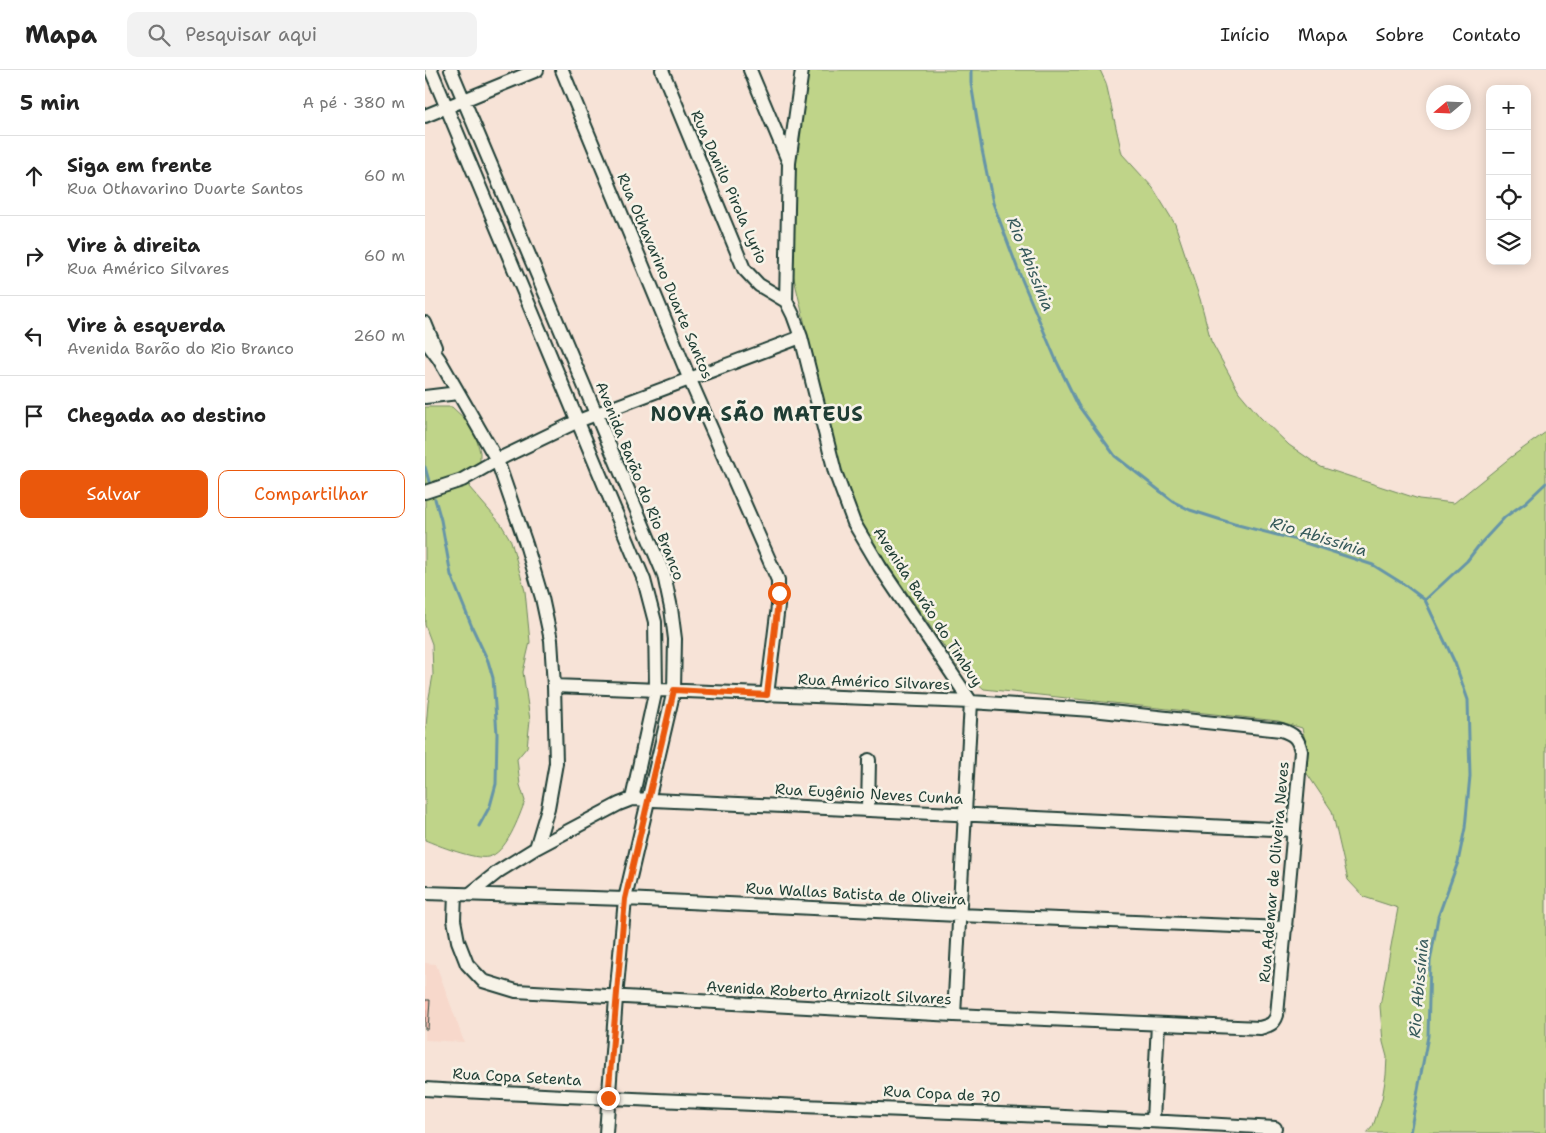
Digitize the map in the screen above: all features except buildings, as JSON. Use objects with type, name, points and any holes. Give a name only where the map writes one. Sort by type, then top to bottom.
[{"type":"street","points":[[431,70],[645,580],[655,622],[656,688],[633,799]]},
{"type":"street","name":"Avenida Barão do Rio Branco","points":[[451,70],[663,575],[671,608],[675,640],[674,690],[625,899],[606,1133]]},
{"type":"street","points":[[425,116],[537,70]]},
{"type":"street","name":"Rua Othavarino Duarte Santos","points":[[562,70],[690,380],[778,580],[778,606],[767,695]]},
{"type":"street","name":"Rua Danilo Pirola Lyrio","points":[[662,70],[744,269],[759,285],[786,302]]},
{"type":"street","name":"Avenida Barão do Timbuy","points":[[750,70],[789,163],[786,302],[801,337],[835,472],[854,524],[880,567],[971,702]]},
{"type":"street","points":[[789,163],[802,70]]},
{"type":"street","points":[[425,323],[439,359]]},
{"type":"street","points":[[425,492],[462,480],[497,460],[578,421],[801,337]]},
{"type":"street","points":[[425,340],[439,359],[497,460],[524,536],[542,598],[551,640],[556,763],[548,808],[535,848]]},
{"type":"street","points":[[425,396],[459,393]]},
{"type":"street","points":[[645,580],[663,575]]},
{"type":"street","name":"Rua Américo Silvares","points":[[554,686],[656,688],[767,695],[971,702],[1092,710],[1281,730]]},
{"type":"street","points":[[954,1015],[971,702]]},
{"type":"street","name":"Rua Ademar de Oliveira Neves","points":[[1271,1025],[1275,1022],[1277,1015],[1301,751],[1298,740],[1293,734],[1281,730]]},
{"type":"street","points":[[868,810],[869,760]]},
{"type":"street","name":"Rua Eugênio Neves Cunha","points":[[469,894],[499,871],[535,848],[619,804],[633,799],[1293,830]]},
{"type":"street","name":"Rua Wallas Batista de Oliveira","points":[[425,893],[625,899],[1286,928]]},
{"type":"street","name":"Avenida Roberto Arnizolt Silvares","points":[[455,894],[455,920],[458,941],[467,964],[483,981],[516,991],[616,998],[954,1015],[1260,1028],[1271,1025]]},
{"type":"street","points":[[1153,1120],[1158,1024]]},
{"type":"street","name":"Rua Copa Setenta","points":[[425,1089],[608,1098]]},
{"type":"street","name":"Rua Copa de 70","points":[[608,1098],[1138,1119],[1275,1128]]},
{"type":"street","points":[[1137,1133],[1138,1119]]},
{"type":"shaded area","points":[[425,963],[436,964],[464,1042],[425,1040]]},
{"type":"green space","points":[[806,70],[1100,70],[1106,83],[1122,154],[1153,188],[1175,224],[1200,299],[1211,341],[1239,392],[1260,417],[1289,445],[1321,467],[1419,499],[1454,503],[1511,457],[1546,432],[1546,1133],[1367,1133],[1373,1126],[1382,1099],[1386,1075],[1387,1057],[1383,1042],[1380,1006],[1398,908],[1364,897],[1348,880],[1332,811],[1306,772],[1307,748],[1302,728],[1278,721],[984,689],[959,668],[868,536],[849,499],[839,468],[793,274],[792,191]]},
{"type":"green space","points":[[425,407],[452,407],[466,420],[475,433],[480,452],[480,461],[474,471],[469,487],[501,524],[511,541],[525,591],[530,642],[523,672],[530,720],[527,747],[517,759],[520,785],[525,801],[506,842],[495,854],[488,857],[466,854],[425,840],[425,739],[433,675],[432,644],[425,625]]},
{"type":"waterway","name":"Rio Abissínia","points":[[971,70],[971,83],[982,150],[993,203],[1020,275],[1056,360],[1078,405],[1115,456],[1174,502],[1190,510],[1234,524],[1293,539],[1373,565],[1425,600],[1455,663],[1468,700],[1470,776],[1465,828],[1458,862],[1438,917],[1430,962],[1428,1036],[1410,1133]]},
{"type":"waterway","points":[[425,467],[430,485]]},
{"type":"waterway","points":[[1425,600],[1467,561],[1505,517],[1526,502],[1546,483]]},
{"type":"waterway","points":[[435,499],[441,520],[451,575],[488,661],[493,678],[497,734],[496,784],[490,806],[479,826]]},
{"type":"district","name":"NOVA SÃO MATEUS","points":[[757,414]]},
{"type":"route","points":[[608,1098],[625,899],[674,690],[767,695],[779,593]]}]
